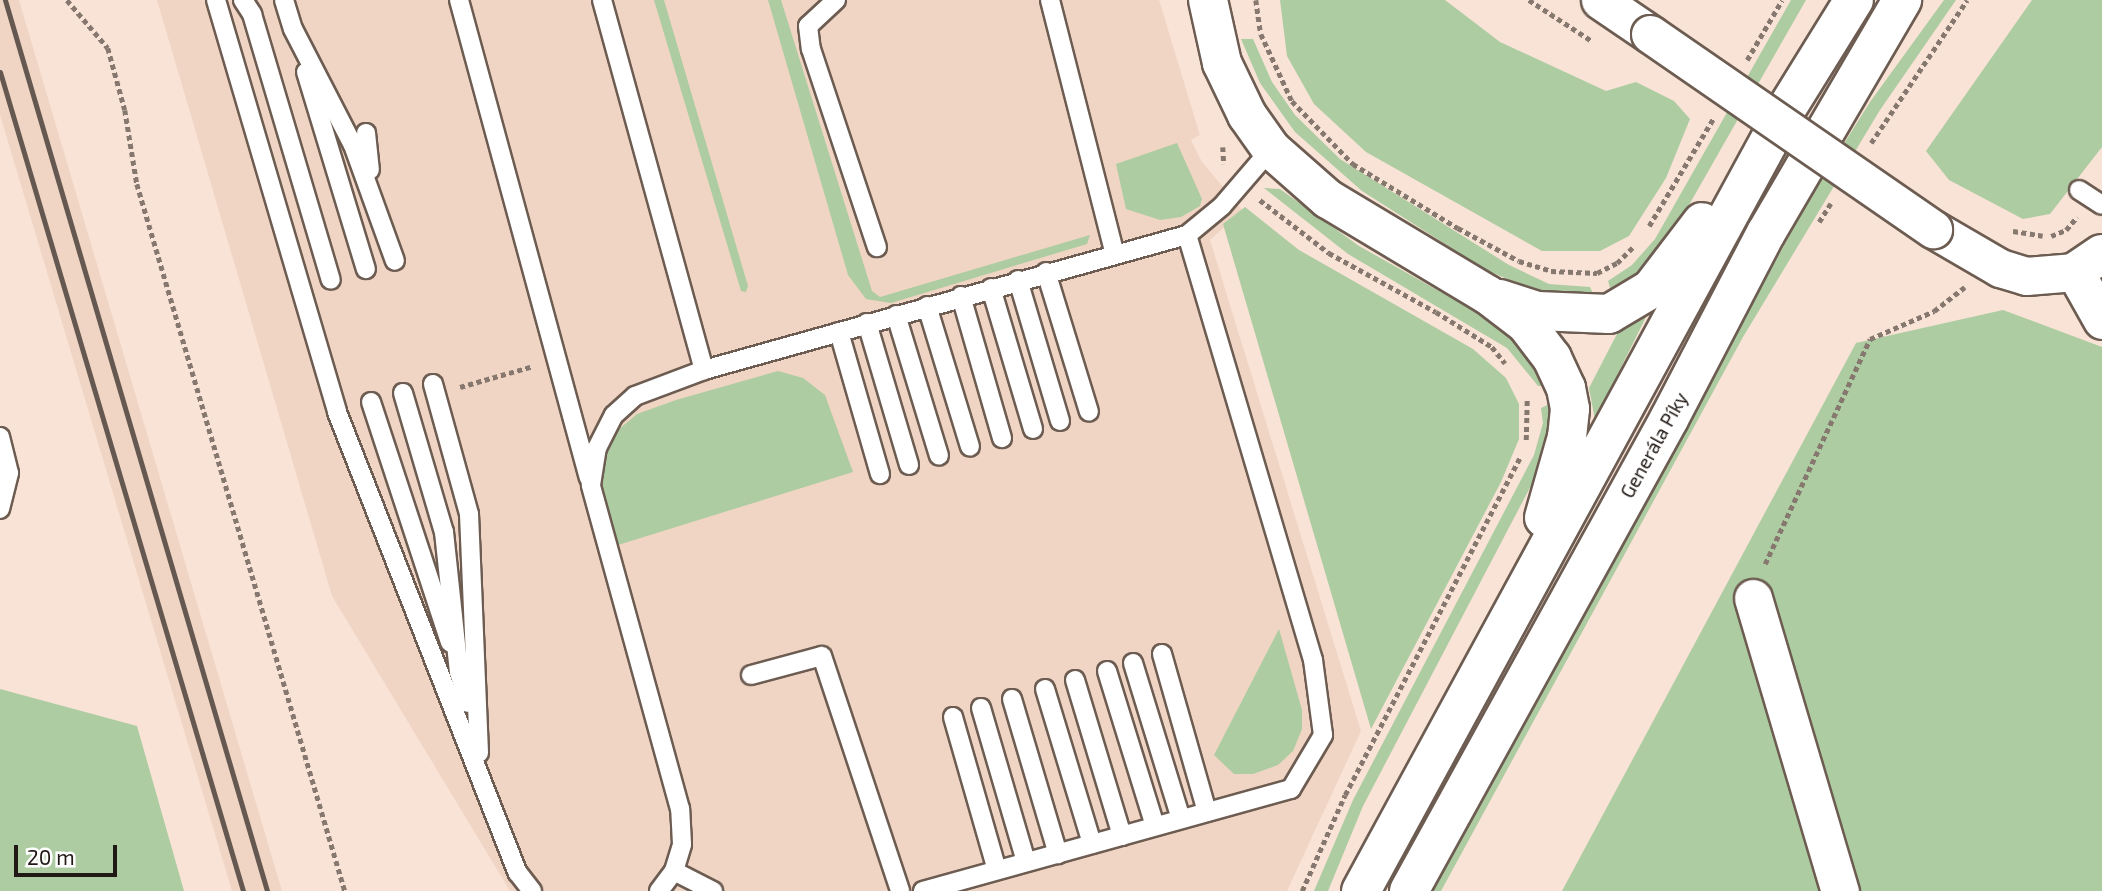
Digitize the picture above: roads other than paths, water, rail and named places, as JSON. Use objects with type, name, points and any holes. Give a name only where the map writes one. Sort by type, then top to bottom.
[{"type":"highway","points":[[1208,0],[1222,63],[1247,115],[1271,149],[1328,199],[1488,295],[1526,324],[1552,358],[1566,388],[1570,409],[1567,437],[1527,578]]},
{"type":"highway","points":[[1361,891],[1527,578],[1787,108],[1854,0]]},
{"type":"highway","name":"Generála Píky","points":[[1409,891],[1670,419],[1766,233],[1902,0]]},
{"type":"highway","points":[[1488,295],[1538,311],[1571,314],[1609,314],[1630,304],[1668,269],[1787,108]]},
{"type":"street","points":[[1600,0],[1933,229],[1983,260],[2026,276],[2088,263],[2102,320]]},
{"type":"street","points":[[1753,598],[1840,891]]},
{"type":"lane","points":[[216,0],[337,412],[518,873],[533,891]]},
{"type":"lane","points":[[243,0],[252,13],[331,280]]},
{"type":"lane","points":[[284,0],[366,269]]},
{"type":"lane","points":[[459,0],[680,809],[682,844],[674,871],[659,891]]},
{"type":"lane","points":[[602,0],[704,370]]},
{"type":"lane","points":[[836,0],[808,26],[811,49],[877,247]]},
{"type":"lane","points":[[1050,0],[1115,255]]},
{"type":"lane","points":[[293,29],[353,145],[373,194],[395,261]]},
{"type":"lane","points":[[366,133],[373,194]]},
{"type":"lane","points":[[591,485],[597,448],[614,415],[635,396],[704,370],[1046,272],[1187,235],[1222,206],[1271,149]]},
{"type":"lane","points":[[2079,190],[2102,205]]},
{"type":"lane","points":[[923,891],[1291,789],[1323,735],[1314,660],[1187,235]]},
{"type":"lane","points":[[1046,272],[1089,412]]},
{"type":"lane","points":[[1018,280],[1060,421]]},
{"type":"lane","points":[[990,288],[1034,429]]},
{"type":"lane","points":[[961,296],[1002,438]]},
{"type":"lane","points":[[927,306],[970,447]]},
{"type":"lane","points":[[896,315],[939,456]]},
{"type":"lane","points":[[867,323],[909,465]]},
{"type":"lane","points":[[839,332],[880,474]]},
{"type":"lane","points":[[434,389],[469,514],[474,726]]},
{"type":"lane","points":[[403,393],[443,532],[460,672]]},
{"type":"lane","points":[[371,402],[460,672],[474,726],[484,787]]},
{"type":"lane","points":[[0,437],[9,473],[0,509]]},
{"type":"lane","points":[[1162,654],[1208,812]]},
{"type":"lane","points":[[751,675],[821,656],[900,891]]},
{"type":"lane","points":[[1133,663],[1181,820]]},
{"type":"lane","points":[[1107,671],[1155,826]]},
{"type":"lane","points":[[1075,680],[1122,836]]},
{"type":"lane","points":[[1045,689],[1092,844]]},
{"type":"lane","points":[[1012,699],[1058,853]]},
{"type":"lane","points":[[981,708],[1026,862]]},
{"type":"lane","points":[[953,717],[997,870]]},
{"type":"lane","points":[[674,871],[713,891]]},
{"type":"railway","points":[[5,0],[267,891]]},
{"type":"railway","points":[[0,72],[243,891]]}]
